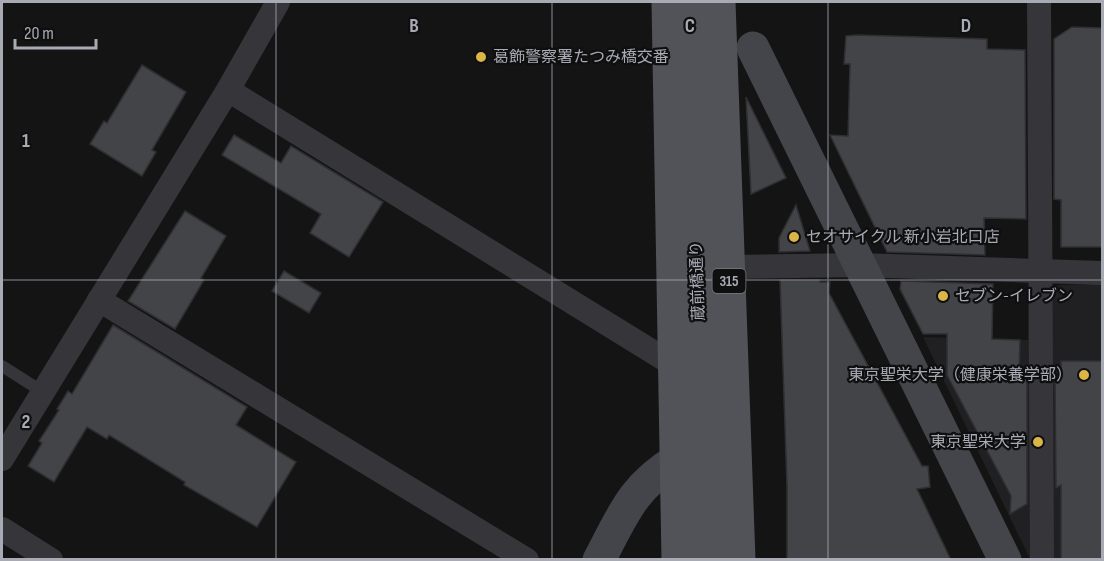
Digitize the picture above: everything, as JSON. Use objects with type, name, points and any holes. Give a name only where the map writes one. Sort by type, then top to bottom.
[{"type":"main road","points":[[668,2],[678,560]]},
{"type":"main road","name":"蔵前橋通り","points":[[693,2],[696,237],[707,560]]},
{"type":"main road","name":"315","points":[[719,2],[739,560]]},
{"type":"street","points":[[2,459],[228,90],[278,2]]},
{"type":"street","points":[[1039,2],[1042,560]]},
{"type":"street","points":[[753,48],[1005,560]]},
{"type":"street","points":[[228,90],[674,364]]},
{"type":"street","points":[[728,267],[859,265],[1102,273]]},
{"type":"street","points":[[99,300],[527,560]]},
{"type":"street","points":[[599,560],[629,503],[643,484],[677,460]]},
{"type":"street","points":[[2,529],[51,560]]},
{"type":"lane","points":[[2,366],[43,392]]},
{"type":"shaded area","name":"東京聖栄大学","points":[[1102,284],[1102,559],[1030,559],[923,337],[1028,340],[1029,289]]},
{"type":"building","points":[[1072,27],[1102,28],[1102,247],[1061,247],[1061,200],[1054,199],[1054,39]]},
{"type":"building","points":[[846,36],[987,39],[987,49],[1025,50],[1026,219],[984,218],[985,255],[887,252],[830,135],[848,136],[850,64],[844,64]]},
{"type":"building","points":[[142,65],[186,92],[152,150],[156,152],[142,176],[90,144],[104,121],[107,123]]},
{"type":"building","points":[[746,97],[786,178],[751,194]]},
{"type":"building","points":[[234,135],[281,163],[291,146],[383,202],[349,257],[310,233],[321,214],[222,155]]},
{"type":"building","points":[[796,205],[810,251],[779,252],[779,238]]},
{"type":"building","points":[[185,211],[226,236],[201,278],[204,280],[175,329],[128,301]]},
{"type":"building","points":[[284,271],[321,293],[309,313],[272,291]]},
{"type":"building","points":[[780,280],[830,282],[829,293],[922,466],[928,466],[930,487],[917,489],[951,560],[787,560],[787,486]]},
{"type":"building","points":[[901,281],[993,284],[992,339],[1020,340],[1019,377],[1027,377],[1027,504],[1010,514],[1011,496],[947,375],[947,334],[923,334],[900,289]]},
{"type":"building","points":[[113,325],[247,407],[236,425],[296,462],[257,527],[184,485],[185,482],[109,435],[107,439],[87,427],[54,482],[28,466],[42,443],[39,441],[59,410],[57,409],[68,391],[72,394]]},
{"type":"building","points":[[1061,361],[1102,361],[1102,560],[1061,560],[1061,485],[1056,488],[1055,376],[1061,376]]},
{"type":"place","name":"葛飾警察署たつみ橋交番","points":[[481,57]]},
{"type":"place","name":"セオサイクル 新小岩北口店","points":[[794,237]]},
{"type":"place","name":"セブン-イレブン","points":[[943,296]]},
{"type":"place","name":"東京聖栄大学（健康栄養学部）","points":[[1084,375]]},
{"type":"place","name":"東京聖栄大学","points":[[1038,442]]}]
